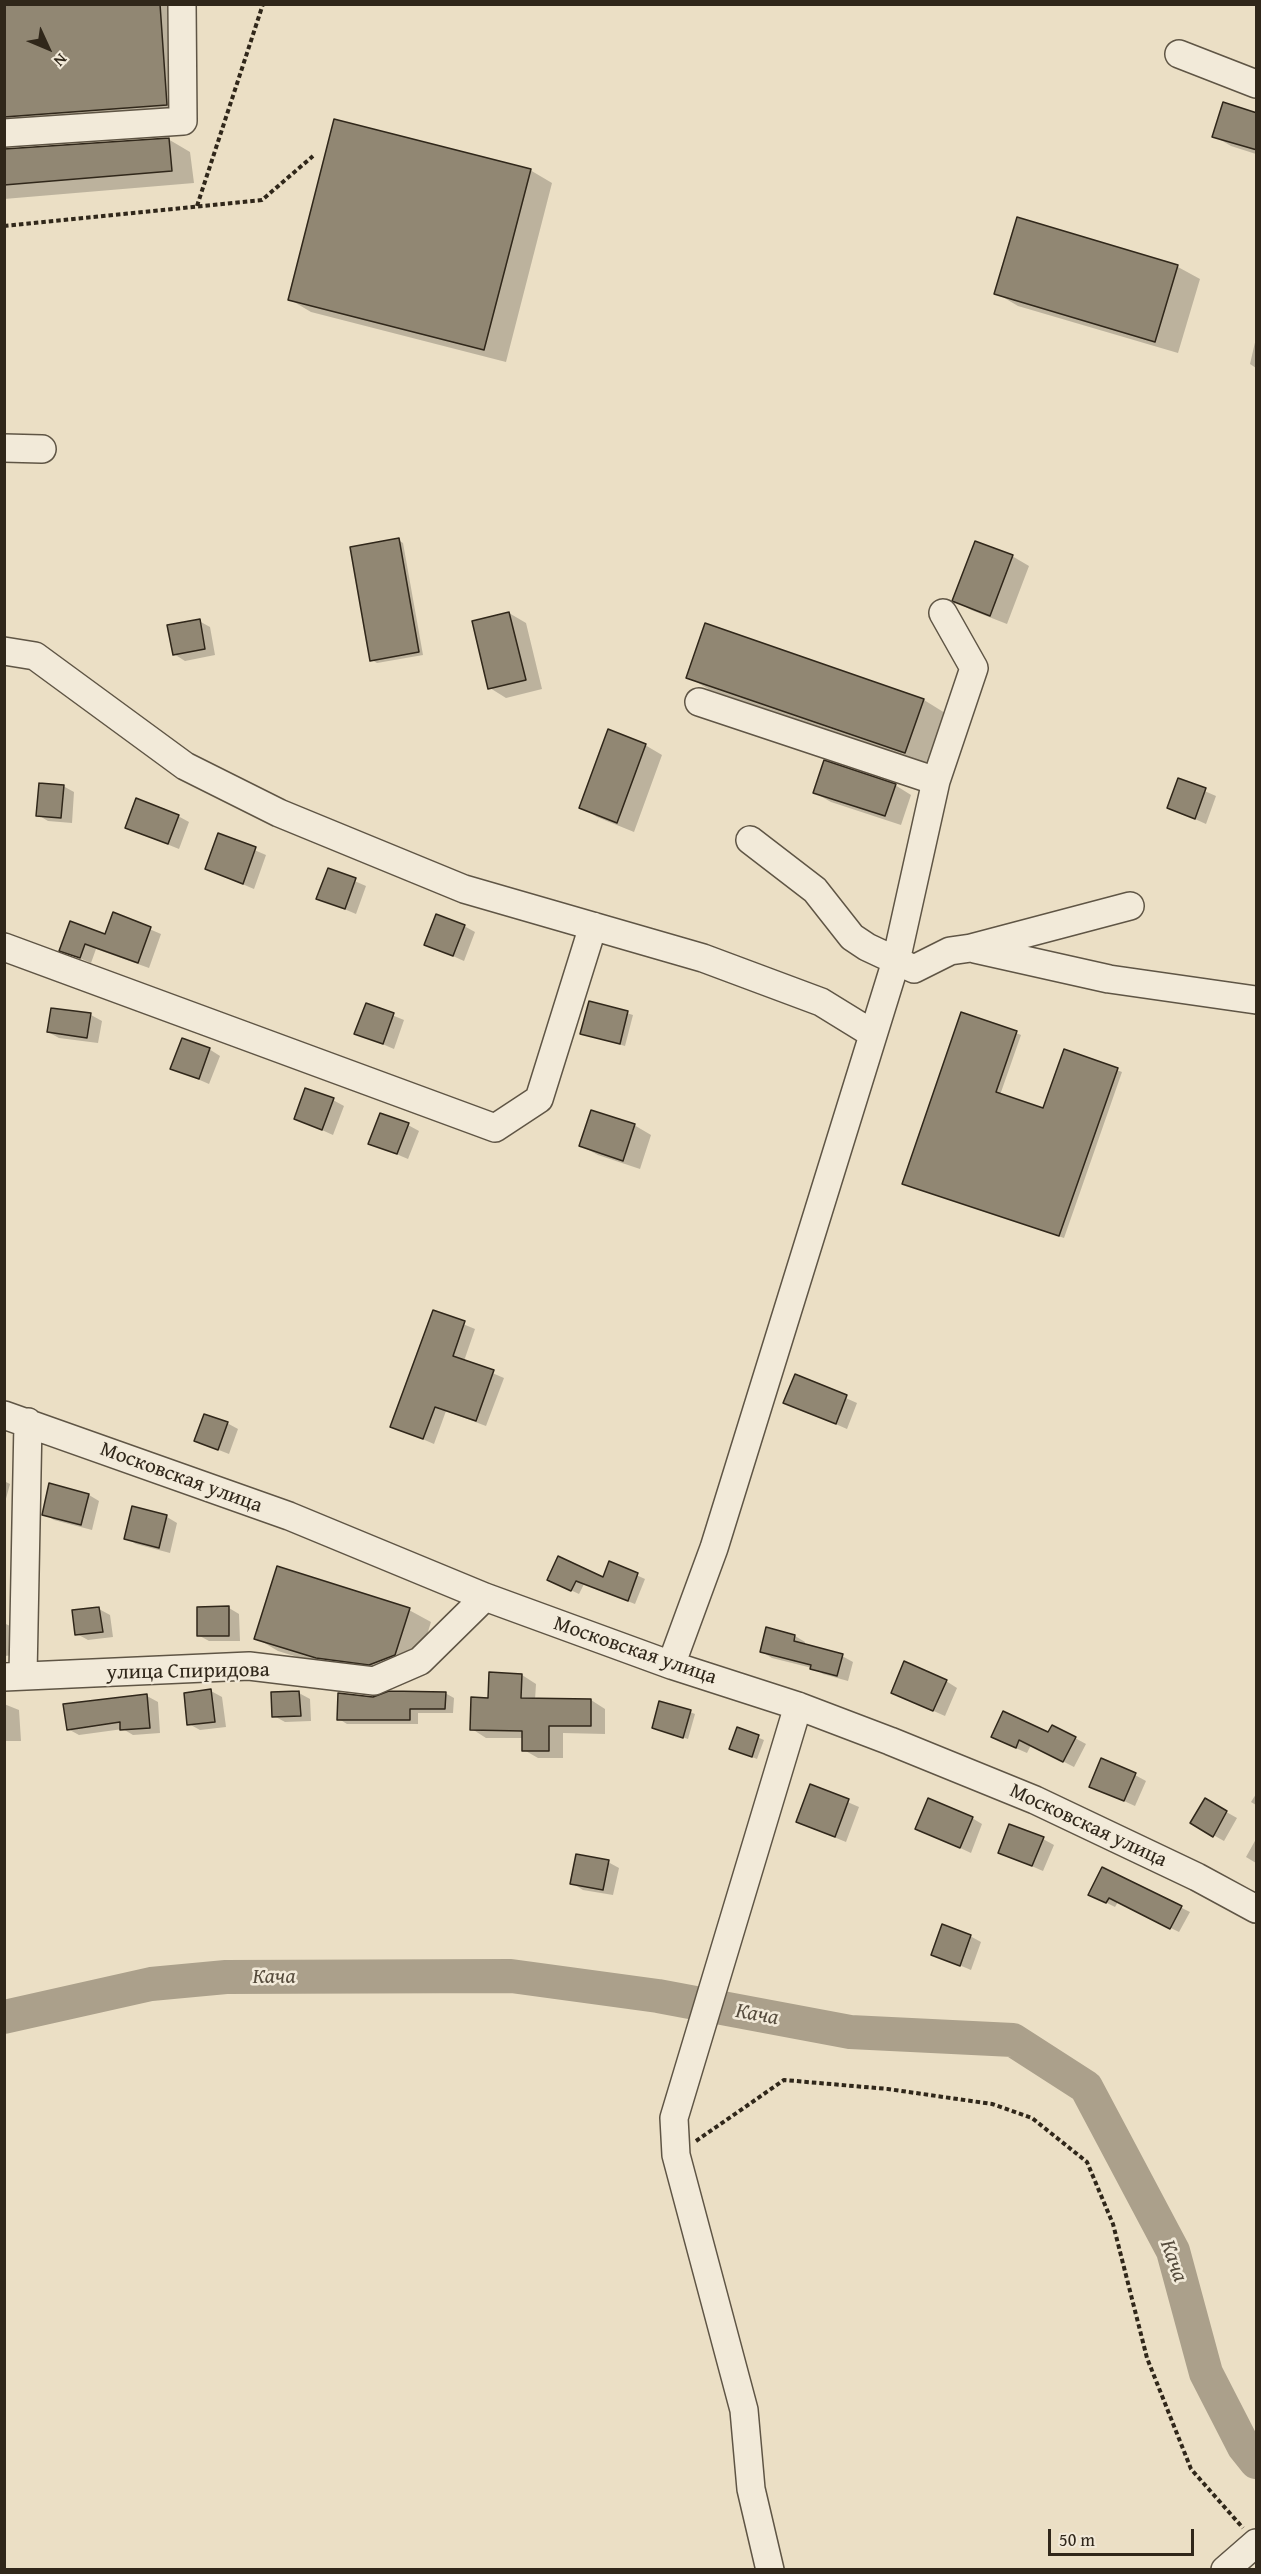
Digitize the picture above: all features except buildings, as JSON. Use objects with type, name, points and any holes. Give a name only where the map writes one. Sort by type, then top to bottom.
[{"type":"street","points":[[4,133],[183,122],[182,4]]},
{"type":"street","points":[[1179,54],[1257,84]]},
{"type":"street","points":[[4,448],[42,449]]},
{"type":"street","points":[[671,1665],[714,1548],[896,961],[936,781],[974,668],[943,613]]},
{"type":"street","points":[[4,651],[35,656],[185,766],[236,793],[464,889],[703,958],[821,1002],[873,1034]]},
{"type":"street","points":[[699,702],[936,781]]},
{"type":"street","points":[[750,840],[816,890],[852,936],[867,947],[914,969],[950,951],[971,948],[1130,906]]},
{"type":"street","points":[[4,947],[495,1128],[539,1099],[593,926]]},
{"type":"street","points":[[971,948],[1109,979],[1257,1000]]},
{"type":"street","points":[[14,1676],[16,1418]]},
{"type":"street","name":"Московская улица","points":[[16,1418],[289,1516],[485,1597],[671,1665],[798,1706],[1035,1800],[1197,1877],[1257,1909]]},
{"type":"street","name":"улица Спиридова","points":[[14,1676],[72,1676],[249,1666],[374,1681],[420,1661],[485,1597]]},
{"type":"street","points":[[770,2570],[751,2489],[744,2410],[676,2155],[674,2118],[798,1706]]},
{"type":"street","points":[[1225,2570],[1256,2543]]},
{"type":"path","points":[[197,206],[263,4]]},
{"type":"path","points":[[4,226],[262,200],[313,156]]},
{"type":"path","points":[[676,2155],[784,2080],[888,2089],[992,2104],[1032,2118],[1087,2162],[1113,2224],[1147,2358],[1191,2469],[1256,2543]]},
{"type":"waterway","name":"Кача","points":[[4,2017],[151,1984],[226,1977],[511,1976],[658,1996],[850,2032],[1013,2040],[1086,2087],[1173,2251],[1206,2373],[1244,2447],[1256,2462]]}]
